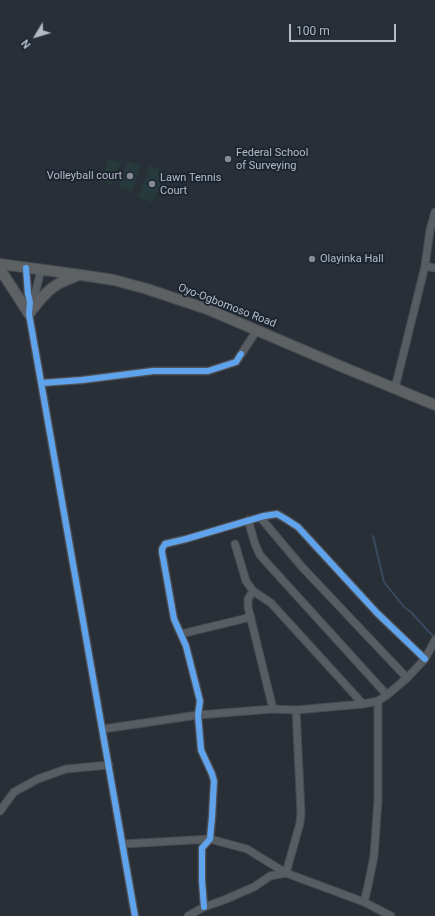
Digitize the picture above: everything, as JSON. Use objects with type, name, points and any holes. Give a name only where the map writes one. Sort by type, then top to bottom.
[{"type":"highway","name":"Oyo-Ogbomoso Road","points":[[0,264],[114,280],[147,289],[207,309],[435,404]]},
{"type":"highway","points":[[0,269],[29,314],[40,300],[58,284],[81,275]]},
{"type":"street","points":[[396,388],[425,266],[430,230],[435,212]]},
{"type":"street","points":[[425,266],[435,268]]},
{"type":"street","points":[[26,268],[30,302],[29,314],[135,916]]},
{"type":"street","points":[[30,302],[35,295],[41,269]]},
{"type":"street","points":[[42,383],[82,380],[154,371],[208,371],[236,362],[257,330]]},
{"type":"street","points":[[204,907],[202,848],[210,839],[214,781],[201,750],[198,716],[200,701],[186,646],[174,619],[162,552],[163,546],[168,543],[248,520],[277,514],[298,527],[377,612],[425,659]]},
{"type":"street","points":[[260,517],[302,567],[407,678]]},
{"type":"street","points":[[248,520],[260,555],[387,695]]},
{"type":"street","points":[[234,544],[246,581],[253,592],[271,603],[363,704]]},
{"type":"street","points":[[253,592],[248,600],[248,607],[273,709]]},
{"type":"street","points":[[181,634],[251,617]]},
{"type":"street","points":[[103,729],[198,716],[273,709],[296,710],[363,704],[378,701],[407,678],[425,659],[435,641]]},
{"type":"street","points":[[364,902],[374,856],[378,800],[378,701]]},
{"type":"street","points":[[286,873],[300,823],[301,812],[296,710]]},
{"type":"street","points":[[0,811],[14,792],[38,778],[66,769],[109,766]]},
{"type":"street","points":[[123,844],[210,839],[247,849],[286,873],[364,902],[391,916]]},
{"type":"street","points":[[188,916],[204,907],[254,887],[270,876],[286,873]]},
{"type":"shaded area","points":[[109,158],[121,163],[112,185],[101,180]]},
{"type":"shaded area","name":"Volleyball court","points":[[128,161],[141,166],[132,192],[118,187]]},
{"type":"shaded area","name":"Lawn Tennis Court","points":[[150,165],[165,172],[153,203],[138,197]]},
{"type":"waterway","points":[[373,536],[384,582],[404,607],[411,612],[435,637]]},
{"type":"cycle path","points":[[26,268],[30,302],[29,314],[135,916]]},
{"type":"cycle path","points":[[42,383],[82,380],[153,371],[208,371],[236,362],[241,354]]},
{"type":"cycle path","points":[[204,907],[202,848],[210,839],[214,781],[201,750],[198,715],[200,701],[186,646],[174,619],[162,552],[165,544],[264,516],[277,514],[298,527],[377,613],[425,659]]},
{"type":"place","name":"Federal School of Surveying","points":[[228,159]]},
{"type":"place","name":"Volleyball court","points":[[130,176]]},
{"type":"place","name":"Lawn Tennis Court","points":[[152,184]]},
{"type":"place","name":"Olayinka Hall","points":[[312,259]]}]
